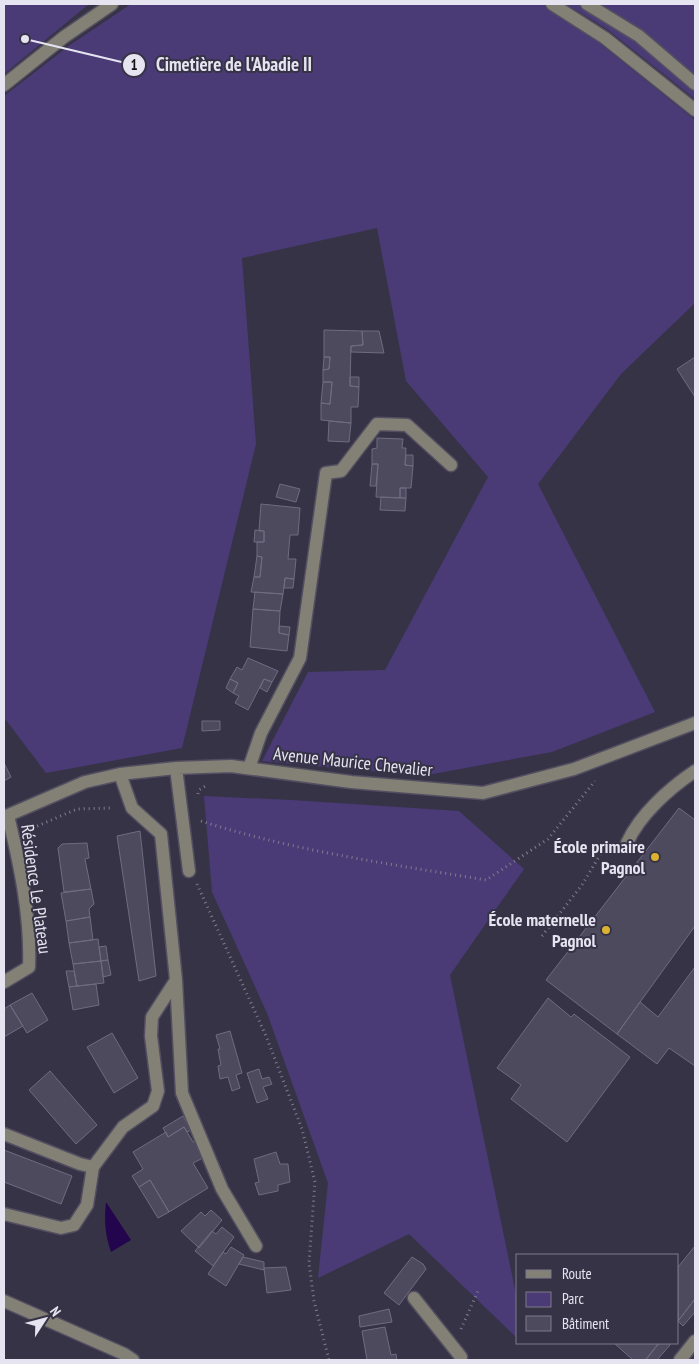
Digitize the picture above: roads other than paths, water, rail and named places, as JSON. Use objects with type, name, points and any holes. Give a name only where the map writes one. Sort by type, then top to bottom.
[{"type":"street","points":[[4,85],[64,37],[112,4]]},
{"type":"street","points":[[552,4],[605,38],[695,110]]},
{"type":"street","points":[[587,4],[639,36],[695,84]]},
{"type":"street","points":[[250,768],[261,733],[300,658],[326,473],[341,471],[377,424],[407,425],[450,465]]},
{"type":"street","name":"Avenue Maurice Chevalier","points":[[6,817],[85,782],[120,774],[176,768],[231,766],[351,782],[483,793],[574,769],[695,723]]},
{"type":"street","points":[[176,768],[189,871]]},
{"type":"street","points":[[629,837],[666,792],[695,771]]},
{"type":"street","points":[[120,774],[132,808],[161,834],[176,980],[182,1093],[222,1189],[256,1246]]},
{"type":"street","name":"Résidence Le Plateau","points":[[4,982],[29,967],[30,943],[18,857],[6,817]]},
{"type":"street","points":[[4,1214],[61,1228],[74,1225],[87,1205],[93,1167],[122,1127],[153,1106],[158,1091],[151,1036],[152,1017],[176,980]]},
{"type":"street","points":[[4,1134],[80,1164],[93,1167]]},
{"type":"street","points":[[414,1298],[463,1359]]},
{"type":"street","points":[[4,1301],[124,1354],[133,1360]]},
{"type":"street","points":[[680,1360],[695,1340]]},
{"type":"place","name":"Cimetière de l'Abadie II","points":[[25,39]]},
{"type":"place","name":"École primaire Pagnol","points":[[655,857]]},
{"type":"place","name":"École maternelle Pagnol","points":[[606,930]]}]
